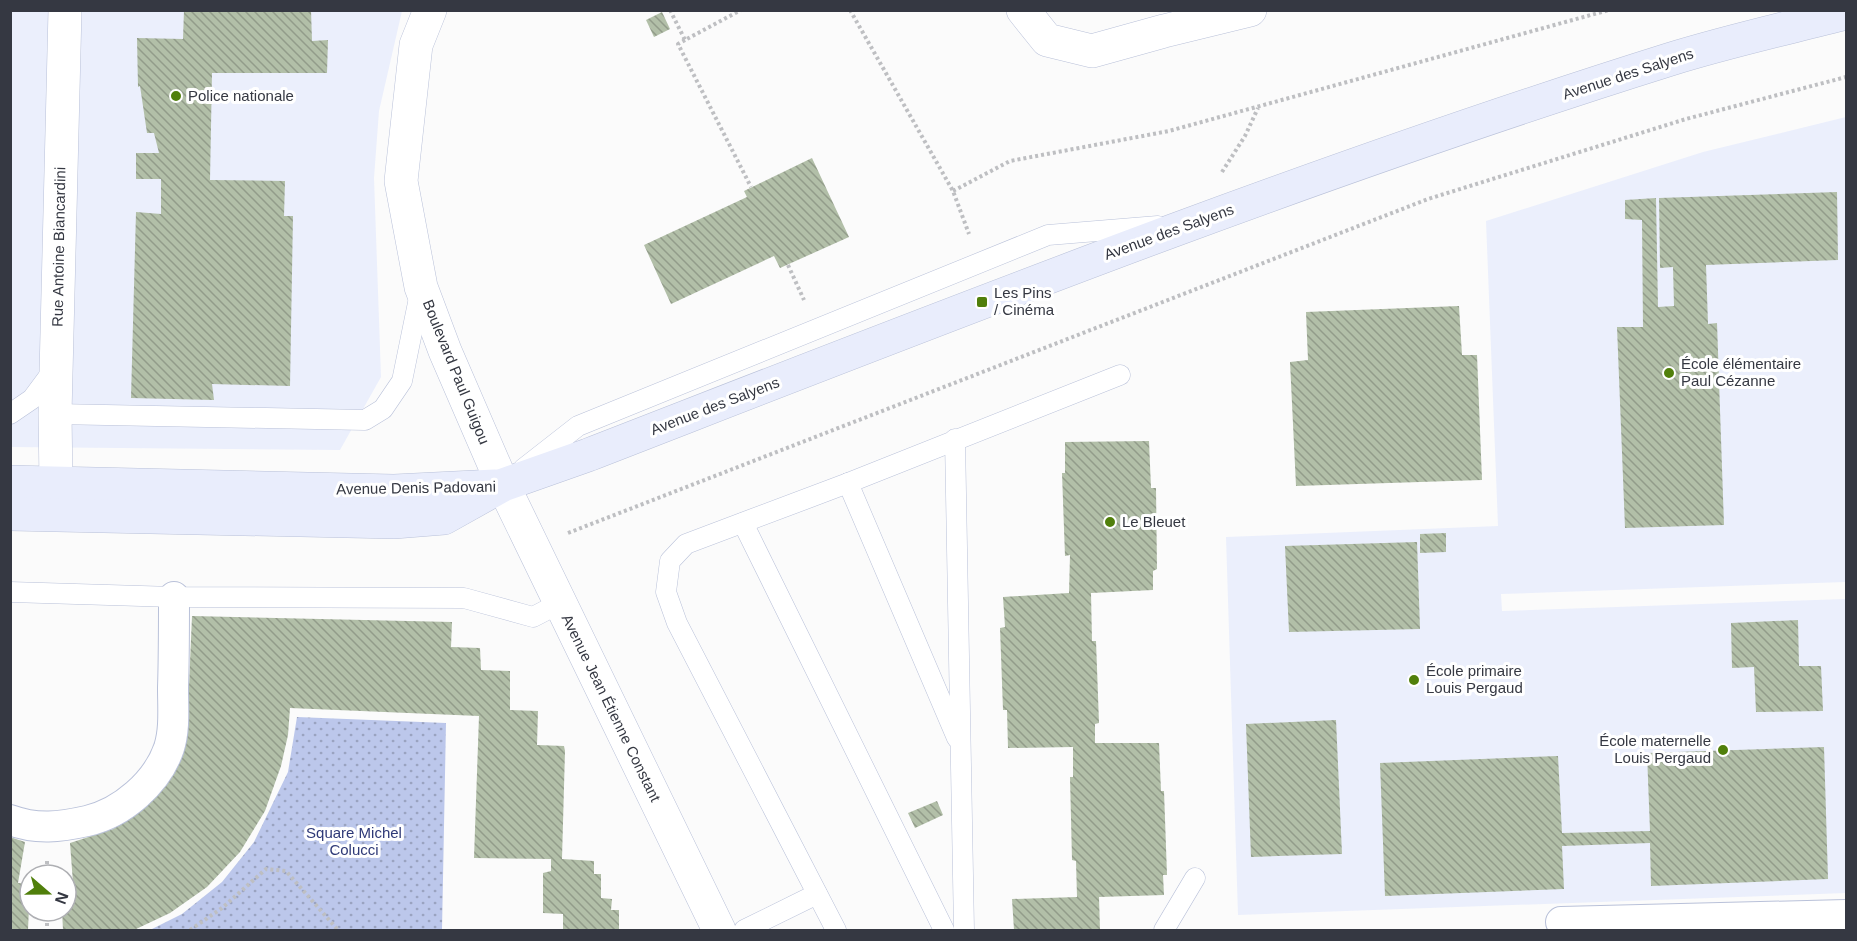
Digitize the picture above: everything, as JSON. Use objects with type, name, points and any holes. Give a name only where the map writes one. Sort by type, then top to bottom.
[{"type":"main road","name":"Avenue des Salyens","points":[[503,485],[588,455],[971,306],[1224,211],[1674,58],[1846,13]]},
{"type":"main road","name":"Avenue Denis Padovani","points":[[10,482],[394,491],[503,485]]},
{"type":"main road","name":"Avenue Denis Padovani","points":[[10,514],[394,522],[444,518],[503,485]]},
{"type":"street","name":"Rue Antoine Biancardini","points":[[56,483],[55,414],[65,10]]},
{"type":"street","name":"Boulevard Paul Guigou","points":[[430,10],[416,45],[401,182],[421,288],[445,351],[503,485]]},
{"type":"street","points":[[1023,10],[1047,40],[1092,51],[1250,10]]},
{"type":"street","name":"Avenue Jean Étienne Constant","points":[[503,485],[719,930]]},
{"type":"street","points":[[10,820],[25,826],[46,828],[103,818],[126,804],[158,769],[169,747],[173,722],[174,597]]},
{"type":"street","points":[[1560,922],[1736,924],[1846,915]]},
{"type":"lane","points":[[55,414],[365,420],[383,409],[402,381],[421,288]]},
{"type":"lane","points":[[10,414],[32,399],[56,366]]},
{"type":"lane","points":[[836,930],[677,623],[666,592],[670,561],[686,544],[848,483],[1120,375]]},
{"type":"lane","points":[[956,439],[964,930]]},
{"type":"lane","points":[[848,483],[961,746]]},
{"type":"lane","points":[[743,523],[944,930]]},
{"type":"lane","points":[[10,592],[174,597],[464,598],[533,616],[560,603]]},
{"type":"lane","points":[[1164,930],[1195,878]]},
{"type":"lane","points":[[744,930],[818,894]]},
{"type":"path","points":[[670,10],[685,39]]},
{"type":"path","points":[[741,10],[678,44],[751,187]]},
{"type":"path","points":[[850,10],[953,191],[970,236]]},
{"type":"path","points":[[953,191],[1010,161],[1169,131],[1610,10]]},
{"type":"path","points":[[561,536],[1428,199],[1686,119],[1846,77]]},
{"type":"path","points":[[1224,211],[1215,183],[1245,136],[1258,107]]},
{"type":"path","points":[[788,265],[807,304]]},
{"type":"path","points":[[190,930],[222,908],[266,869],[286,871],[338,930]]},
{"type":"shaded area","points":[[11,11],[402,11],[379,111],[374,178],[381,377],[340,450],[11,447]]},
{"type":"shaded area","points":[[1846,117],[1846,582],[1501,594],[1502,611],[1846,599],[1846,893],[1238,915],[1226,537],[1498,526],[1486,221],[1703,152]]},
{"type":"green space","name":"Square Michel Colucci","points":[[297,717],[446,723],[442,930],[150,930],[182,914],[222,882],[254,842],[288,772]]},
{"type":"building","points":[[184,10],[311,10],[312,41],[328,40],[327,73],[212,73],[210,180],[285,181],[284,216],[293,216],[290,386],[212,384],[214,400],[131,398],[136,212],[161,214],[161,179],[136,179],[136,153],[159,153],[154,133],[147,133],[140,86],[138,87],[137,38],[183,39]]},
{"type":"building","points":[[662,12],[670,29],[654,37],[646,20]]},
{"type":"building","points":[[812,158],[849,237],[780,268],[774,256],[671,304],[644,245],[747,197],[744,191]]},
{"type":"building","points":[[1837,192],[1838,260],[1706,265],[1708,324],[1717,323],[1724,525],[1625,528],[1617,327],[1643,327],[1642,220],[1625,219],[1625,200],[1656,198],[1658,307],[1674,306],[1673,267],[1660,268],[1659,198]]},
{"type":"building","points":[[1459,306],[1462,355],[1477,355],[1482,480],[1296,486],[1290,362],[1308,360],[1306,312]]},
{"type":"building","points":[[1149,441],[1151,488],[1156,488],[1157,569],[1153,571],[1153,590],[1091,593],[1092,641],[1096,641],[1099,723],[1095,724],[1095,743],[1159,743],[1161,791],[1164,791],[1167,875],[1163,875],[1164,895],[1099,897],[1100,930],[1014,930],[1012,899],[1077,897],[1076,861],[1072,860],[1070,777],[1073,777],[1073,747],[1008,748],[1007,710],[1003,710],[1000,628],[1005,627],[1003,597],[1069,593],[1070,555],[1065,556],[1062,473],[1065,473],[1065,442]]},
{"type":"building","points":[[1446,533],[1446,552],[1420,553],[1420,534]]},
{"type":"building","points":[[1417,542],[1420,629],[1289,632],[1285,546]]},
{"type":"building","points":[[192,616],[452,622],[451,647],[480,648],[481,670],[510,671],[510,710],[538,711],[537,745],[564,746],[562,859],[594,861],[594,874],[601,874],[601,898],[612,899],[611,910],[619,910],[619,930],[563,930],[563,914],[543,913],[543,873],[551,871],[551,859],[474,858],[479,716],[290,708],[288,735],[281,766],[265,811],[240,852],[207,887],[170,913],[134,930],[63,930],[63,923],[78,923],[78,863],[72,863],[70,843],[113,829],[145,808],[156,796],[187,732]]},
{"type":"building","points":[[1798,620],[1799,666],[1821,666],[1823,711],[1756,712],[1754,667],[1732,668],[1731,623]]},
{"type":"building","points":[[1336,720],[1342,854],[1251,857],[1246,724]]},
{"type":"building","points":[[1824,747],[1828,879],[1651,886],[1650,843],[1562,846],[1564,889],[1385,896],[1380,763],[1558,756],[1562,833],[1650,831],[1647,753]]},
{"type":"building","points":[[937,801],[943,815],[915,828],[908,813]]},
{"type":"building","points":[[10,837],[25,842],[21,863],[18,863],[18,923],[28,923],[28,930],[10,930]]},
{"type":"place","name":"Police nationale","points":[[176,96]]},
{"type":"place","name":"Les Pins / Cinéma","points":[[982,302]]},
{"type":"place","name":"École élémentaire Paul Cézanne","points":[[1669,373]]},
{"type":"place","name":"Le Bleuet","points":[[1110,522]]},
{"type":"place","name":"École primaire Louis Pergaud","points":[[1414,680]]},
{"type":"place","name":"École maternelle Louis Pergaud","points":[[1723,750]]}]
